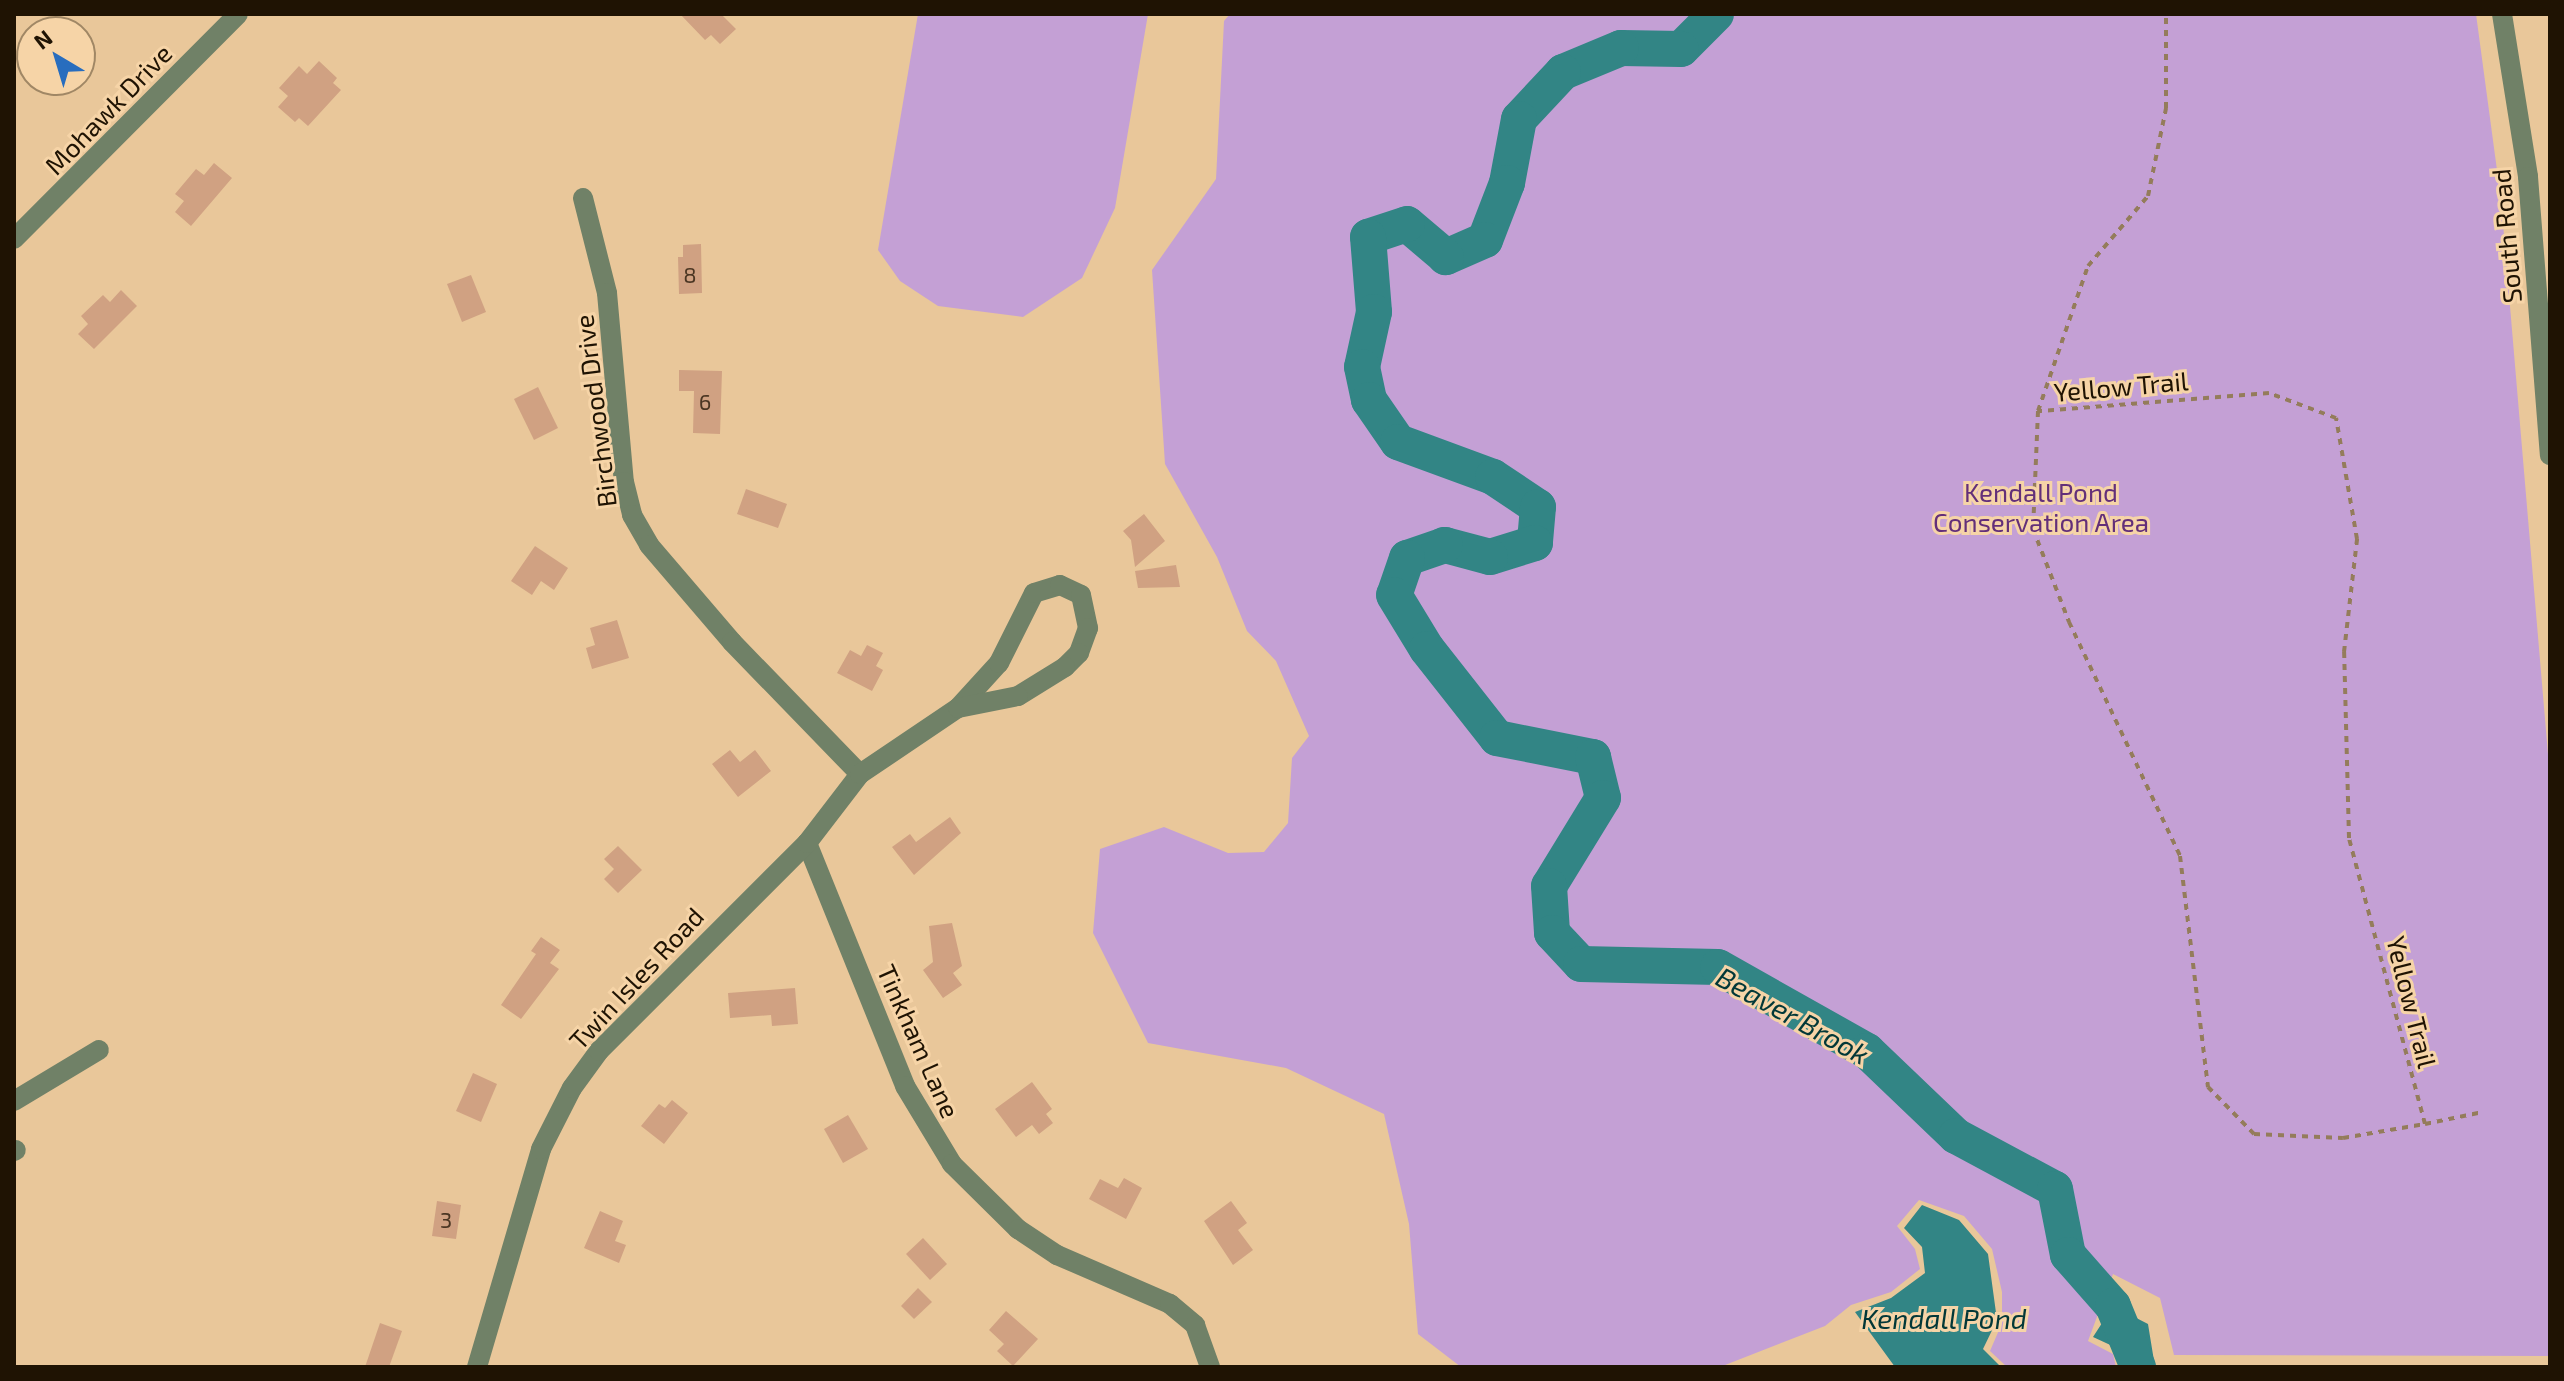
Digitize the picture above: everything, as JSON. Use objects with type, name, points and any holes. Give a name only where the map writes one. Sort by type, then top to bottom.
[{"type":"street","name":"Mohawk Drive","points":[[14,239],[238,14]]},
{"type":"street","name":"South Road","points":[[2502,14],[2542,259],[2550,455]]},
{"type":"street","name":"Birchwood Drive","points":[[583,198],[607,293],[624,482],[632,515],[649,545],[732,642],[860,774]]},
{"type":"street","name":"Twin Isles Road","points":[[477,1367],[541,1149],[572,1088],[599,1051],[807,843],[860,774],[958,708],[999,663],[1034,593],[1060,585],[1081,595],[1088,628],[1079,653],[1065,667],[1018,696],[958,708]]},
{"type":"street","name":"Tinkham Lane","points":[[807,843],[905,1086],[952,1164],[1018,1229],[1057,1255],[1170,1304],[1195,1325],[1210,1367]]},
{"type":"street","points":[[14,1101],[99,1050]]},
{"type":"path","points":[[2038,411],[2088,266],[2148,196],[2166,108],[2166,14]]},
{"type":"path","name":"Yellow Trail","points":[[2425,1124],[2349,838],[2344,652],[2357,539],[2336,418],[2269,393],[2038,411],[2033,529],[2069,622],[2180,856],[2208,1087],[2254,1134],[2343,1138],[2425,1124],[2483,1112]]},
{"type":"green space","points":[[918,14],[1148,14],[1115,208],[1082,278],[1023,317],[938,306],[900,281],[878,250]]},
{"type":"green space","name":"Kendall Pond Conservation Area","points":[[1230,14],[2476,14],[2501,200],[2550,778],[2550,1356],[2174,1355],[2160,1298],[2113,1274],[2088,1341],[2113,1354],[2116,1367],[2007,1367],[1990,1351],[2002,1323],[2002,1292],[1992,1249],[1964,1216],[1919,1200],[1897,1226],[1915,1249],[1920,1269],[1891,1292],[1851,1305],[1825,1326],[1720,1367],[1461,1367],[1418,1334],[1409,1224],[1384,1114],[1286,1068],[1148,1043],[1093,933],[1100,849],[1164,827],[1228,853],[1264,852],[1288,823],[1292,758],[1309,736],[1276,661],[1247,631],[1217,557],[1165,464],[1152,270],[1216,179],[1224,21]]},
{"type":"water","name":"Kendall Pond","points":[[1922,1205],[1959,1220],[1988,1254],[1997,1320],[1983,1349],[2001,1367],[1895,1367],[1855,1312],[1891,1298],[1925,1273],[1922,1247],[1904,1228]]},
{"type":"water","name":"Kendall Pond","points":[[2113,1306],[2148,1324],[2155,1367],[2123,1367],[2119,1349],[2093,1337]]},
{"type":"building","points":[[680,14],[721,14],[736,29],[720,44],[711,35],[705,40]]},
{"type":"building","points":[[319,61],[337,78],[333,83],[341,90],[308,126],[299,118],[295,122],[278,107],[288,96],[279,88],[299,66],[307,74]]},
{"type":"building","points":[[214,163],[232,178],[191,226],[175,212],[184,201],[175,194],[196,169],[204,175]]},
{"type":"building","points":[[701,244],[702,293],[679,294],[678,257],[683,257],[683,245]]},
{"type":"building","points":[[471,275],[486,312],[462,322],[447,284]]},
{"type":"building","points":[[121,290],[137,306],[94,349],[78,334],[88,324],[81,316],[103,295],[110,302]]},
{"type":"building","points":[[679,370],[722,371],[720,434],[693,433],[694,391],[679,391]]},
{"type":"building","points":[[538,387],[558,428],[534,440],[514,399]]},
{"type":"building","points":[[746,489],[787,504],[778,528],[737,514]]},
{"type":"building","points":[[1144,514],[1165,541],[1135,567],[1131,540],[1123,531]]},
{"type":"building","points":[[535,546],[568,568],[554,590],[541,581],[532,595],[511,581]]},
{"type":"building","points":[[1176,565],[1180,587],[1138,588],[1135,571]]},
{"type":"building","points":[[617,620],[629,658],[592,669],[586,648],[595,645],[590,628]]},
{"type":"building","points":[[867,645],[883,653],[876,666],[883,670],[872,691],[837,673],[850,650],[861,656]]},
{"type":"building","points":[[730,750],[740,762],[755,750],[771,771],[738,797],[712,764]]},
{"type":"building","points":[[950,817],[961,833],[914,875],[892,847],[910,834],[916,842]]},
{"type":"building","points":[[618,846],[642,870],[618,893],[604,879],[614,869],[604,859]]},
{"type":"building","points":[[952,923],[962,966],[953,973],[962,985],[943,998],[923,970],[933,962],[929,926]]},
{"type":"building","points":[[541,937],[560,950],[550,963],[559,969],[521,1019],[501,1005],[536,954],[531,951]]},
{"type":"building","points":[[795,988],[798,1024],[772,1026],[771,1015],[730,1018],[728,993]]},
{"type":"building","points":[[473,1073],[497,1084],[481,1122],[456,1111]]},
{"type":"building","points":[[1032,1082],[1052,1109],[1046,1114],[1053,1123],[1039,1134],[1032,1125],[1016,1137],[995,1109]]},
{"type":"building","points":[[672,1100],[688,1113],[664,1144],[641,1126],[659,1104],[665,1108]]},
{"type":"building","points":[[848,1115],[868,1149],[843,1163],[824,1129]]},
{"type":"building","points":[[1124,1178],[1142,1188],[1126,1219],[1089,1199],[1100,1179],[1118,1188]]},
{"type":"building","points":[[437,1201],[461,1205],[456,1239],[432,1236]]},
{"type":"building","points":[[1231,1201],[1247,1223],[1238,1230],[1253,1250],[1233,1265],[1204,1221]]},
{"type":"building","points":[[600,1211],[623,1221],[615,1241],[626,1245],[619,1263],[584,1248]]},
{"type":"building","points":[[923,1238],[947,1264],[930,1280],[906,1254]]},
{"type":"building","points":[[918,1288],[932,1302],[914,1319],[901,1306]]},
{"type":"building","points":[[1006,1311],[1038,1339],[1013,1366],[997,1351],[1004,1344],[989,1330]]},
{"type":"building","points":[[380,1323],[402,1331],[389,1367],[365,1367]]},
{"type":"waterway","name":"Beaver Brook","points":[[1716,14],[1681,49],[1621,48],[1563,72],[1519,119],[1507,183],[1485,240],[1446,257],[1407,224],[1368,237],[1374,312],[1362,367],[1369,400],[1398,442],[1493,477],[1538,507],[1535,543],[1490,557],[1445,545],[1407,558],[1394,595],[1427,649],[1497,738],[1593,757],[1603,798],[1549,886],[1552,933],[1581,964],[1718,967],[1867,1051],[1956,1136],[2055,1189],[2068,1255],[2113,1306],[2138,1367]]}]
